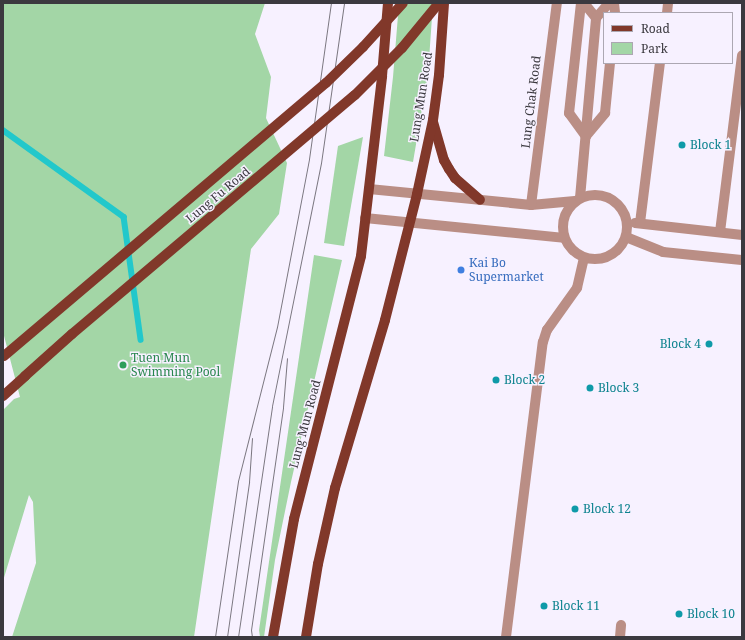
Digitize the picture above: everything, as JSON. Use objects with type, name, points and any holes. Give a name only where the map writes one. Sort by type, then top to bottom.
[{"type":"main road","name":"Lung Mun Road","points":[[272,637],[294,519],[362,256],[365,218],[382,76],[388,3]]},
{"type":"main road","name":"Lung Fu Road","points":[[3,357],[320,88],[363,47],[403,3]]},
{"type":"main road","name":"Lung Fu Road","points":[[3,396],[72,334],[343,105],[402,48],[439,3]]},
{"type":"main road","name":"Lung Mun Road","points":[[306,637],[318,564],[335,488],[385,320],[417,194],[433,120],[439,75],[444,3]]},
{"type":"main road","points":[[433,120],[444,160],[449,169],[455,178],[480,200]]},
{"type":"street","name":"Lung Chak Road","points":[[531,205],[557,3]]},
{"type":"street","points":[[580,3],[569,113],[586,136]]},
{"type":"street","points":[[584,3],[596,18]]},
{"type":"street","points":[[369,189],[531,205],[578,200],[590,195],[600,195],[610,198],[618,204],[624,212],[627,222],[626,237],[614,254],[595,260],[584,258],[572,250],[564,238],[562,228],[563,218],[568,209],[578,200],[586,136],[596,18],[609,3]]},
{"type":"street","points":[[720,232],[742,55]]},
{"type":"street","points":[[586,136],[605,114],[610,64]]},
{"type":"street","points":[[640,224],[660,64]]},
{"type":"street","points":[[365,218],[564,238]]},
{"type":"street","points":[[627,222],[742,235]]},
{"type":"street","points":[[626,237],[663,252],[742,260]]},
{"type":"street","points":[[506,637],[543,342],[547,330],[577,288],[584,258]]},
{"type":"street","points":[[620,637],[621,625]]},
{"type":"green space","name":"Tuen Mun Swimming Pool","points":[[3,3],[265,3],[255,34],[271,77],[266,118],[287,163],[279,214],[251,249],[194,637],[12,637],[36,563],[33,502],[29,495],[3,581],[3,410],[14,399],[20,397],[3,332]]},
{"type":"green space","points":[[399,3],[433,3],[428,74],[413,162],[384,156],[393,77]]},
{"type":"green space","points":[[363,137],[344,246],[324,243],[338,146]]},
{"type":"green space","points":[[314,255],[342,260],[291,482],[275,560],[264,637],[260,637],[259,630]]},
{"type":"waterway","points":[[3,130],[124,217],[141,340]]},
{"type":"tram line","points":[[215,637],[238,481],[277,327],[309,159],[331,3]]},
{"type":"tram line","points":[[238,637],[272,406],[321,163],[344,3]]},
{"type":"tram line","points":[[252,637],[251,630],[283,407],[287,358]]},
{"type":"tram line","points":[[227,637],[249,482],[252,438]]},
{"type":"place","name":"Block 1","points":[[682,145]]},
{"type":"place","name":"Kai Bo Supermarket","points":[[461,270]]},
{"type":"place","name":"Block 4","points":[[709,344]]},
{"type":"place","name":"Tuen Mun Swimming Pool","points":[[123,365]]},
{"type":"place","name":"Block 2","points":[[496,380]]},
{"type":"place","name":"Block 3","points":[[590,388]]},
{"type":"place","name":"Block 12","points":[[575,509]]},
{"type":"place","name":"Block 11","points":[[544,606]]},
{"type":"place","name":"Block 10","points":[[679,614]]}]
